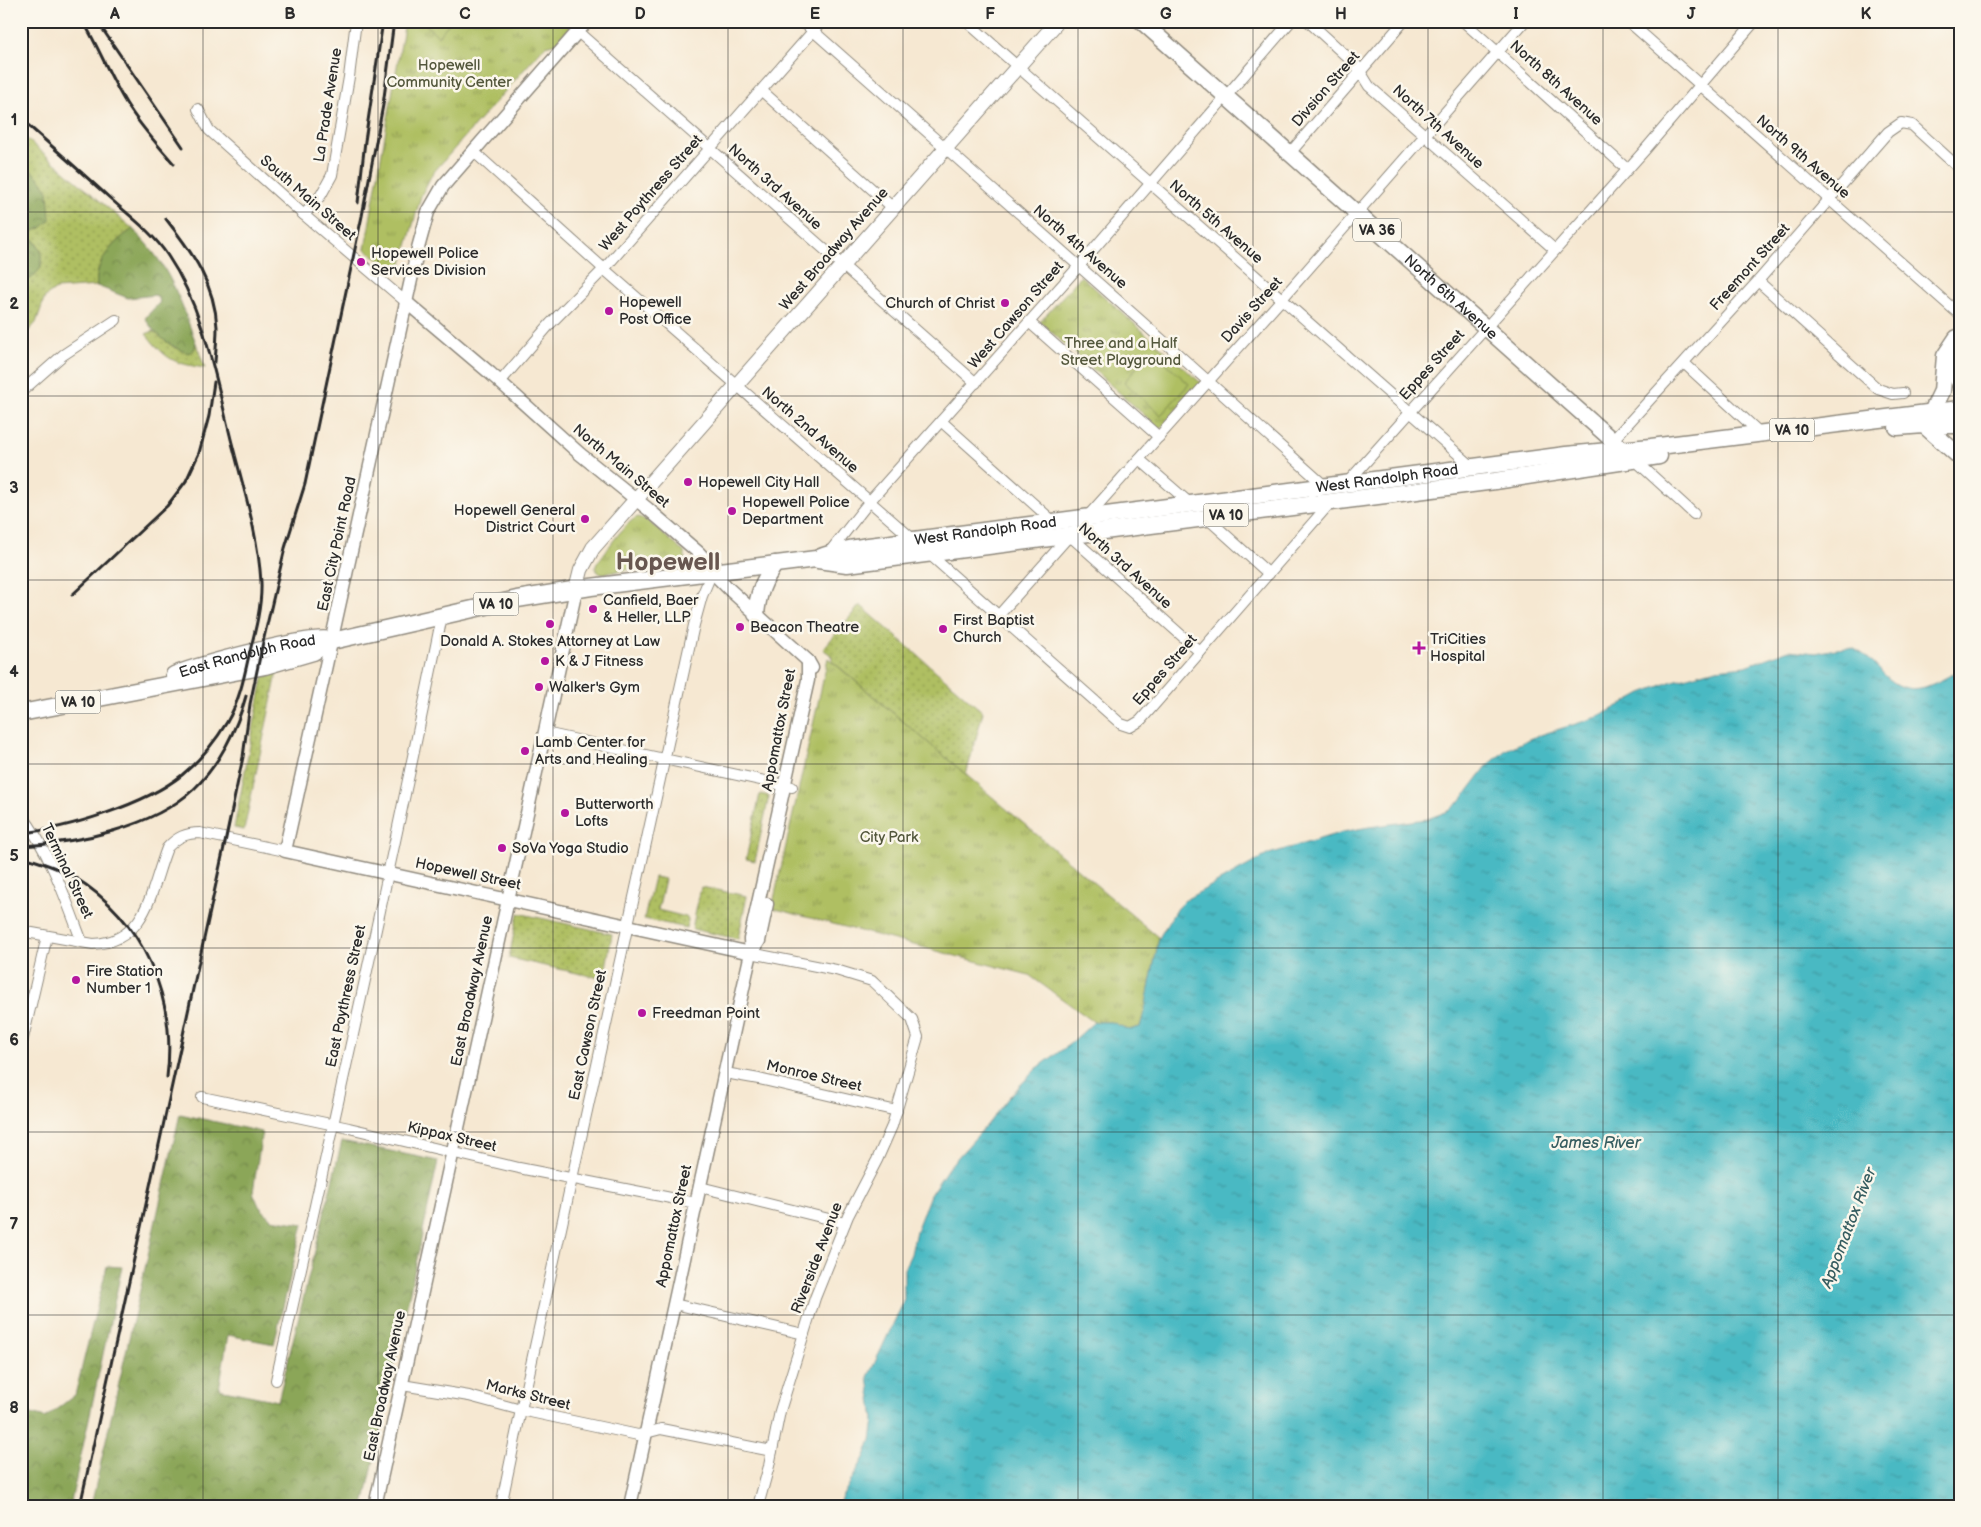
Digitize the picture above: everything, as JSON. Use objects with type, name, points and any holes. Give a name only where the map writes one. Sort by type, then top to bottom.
[{"type":"highway","points":[[1958,336],[1952,354],[1952,362],[1953,370],[1960,383]]},
{"type":"highway","points":[[1958,336],[1945,356],[1942,391],[1928,418],[1960,457]]},
{"type":"highway","name":"West Randolph Road","points":[[712,572],[823,558],[914,540],[1192,504],[1495,481],[1624,450],[1928,418],[1960,409]]},
{"type":"highway","name":"West Randolph Road","points":[[823,558],[846,564],[1206,518],[1329,494],[1346,484],[1472,467],[1761,434],[1928,418],[1960,425]]},
{"type":"highway","points":[[756,614],[758,596],[764,580],[775,564]]},
{"type":"highway","name":"East Randolph Road","points":[[21,713],[265,666],[313,652],[332,641],[518,599],[712,572]]},
{"type":"main road","name":"West Broadway Avenue","points":[[636,500],[736,384],[1058,21]]},
{"type":"main road","name":"North 6th Avenue","points":[[1141,21],[1624,450]]},
{"type":"main road","name":"East Broadway Avenue","points":[[576,590],[586,558],[636,500]]},
{"type":"street","name":"La Prade Avenue","points":[[304,215],[321,195],[332,175],[356,21]]},
{"type":"street","name":"East City Point Road","points":[[285,851],[418,248],[428,212],[443,186],[587,21]]},
{"type":"street","name":"North 4th Avenue","points":[[802,21],[1209,381],[1329,494]]},
{"type":"street","name":"West Poythress Street","points":[[500,382],[550,324],[604,269],[822,21]]},
{"type":"street","name":"North 5th Avenue","points":[[966,21],[1472,467],[1495,481]]},
{"type":"street","name":"West Cawson Street","points":[[823,558],[869,502],[1079,266],[1291,21]]},
{"type":"street","name":"North 7th Avenue","points":[[1308,21],[1356,66],[1369,86],[1554,250]]},
{"type":"street","name":"Divsion Street","points":[[1290,153],[1404,21]]},
{"type":"street","name":"North 8th Avenue","points":[[1463,21],[1627,169]]},
{"type":"street","name":"Davis Street","points":[[999,615],[1281,300],[1525,21]]},
{"type":"street","name":"North 9th Avenue","points":[[1628,21],[1699,86],[1960,315]]},
{"type":"street","name":"Eppes Street","points":[[1346,484],[1627,169],[1755,21]]},
{"type":"street","name":"North 3rd Avenue","points":[[578,32],[841,266],[976,383]]},
{"type":"street","points":[[762,91],[892,207]]},
{"type":"street","name":"South Main Street","points":[[198,109],[209,130],[304,215],[406,302]]},
{"type":"street","name":"Freemont Street","points":[[1624,450],[1684,363],[1888,132],[1901,123],[1912,125],[1960,169]]},
{"type":"street","name":"North 2nd Avenue","points":[[473,151],[604,269],[1121,724],[1130,727]]},
{"type":"street","points":[[1758,281],[1878,389],[1893,394],[1903,392]]},
{"type":"street","name":"North Main Street","points":[[406,302],[500,382],[580,454],[648,508],[699,553],[708,563],[712,572],[808,661]]},
{"type":"street","points":[[21,392],[63,355],[116,320]]},
{"type":"street","points":[[1029,322],[1159,437]]},
{"type":"street","points":[[1684,363],[1761,434]]},
{"type":"street","name":"North 3rd Avenue","points":[[941,421],[1200,652]]},
{"type":"street","name":"North 6th Avenue","points":[[1624,450],[1694,514]]},
{"type":"street","points":[[1139,459],[1269,574]]},
{"type":"street","name":"Eppes Street","points":[[1130,727],[1140,721],[1269,574],[1329,494]]},
{"type":"street","name":"East Cawson Street","points":[[501,1506],[520,1410],[694,625],[712,572]]},
{"type":"street","name":"East Broadway Avenue","points":[[375,1506],[576,590]]},
{"type":"street","name":"East Poythress Street","points":[[276,1380],[334,1125],[442,616]]},
{"type":"street","name":"Appomattox Street","points":[[630,1506],[751,953],[750,939],[788,786],[808,680],[808,661]]},
{"type":"street","points":[[545,733],[788,786]]},
{"type":"street","name":"Terminal Street","points":[[21,814],[30,826],[47,858],[82,942]]},
{"type":"street","name":"Hopewell Street","points":[[21,931],[98,944],[112,941],[131,929],[147,908],[167,848],[182,836],[190,833],[200,833],[853,974],[872,982],[898,1004]]},
{"type":"street","points":[[21,1047],[47,936]]},
{"type":"street","name":"Riverside Avenue","points":[[758,1506],[780,1411],[815,1298],[845,1223],[892,1126],[918,1036],[912,1018],[898,1004]]},
{"type":"street","name":"Monroe Street","points":[[725,1073],[759,1079],[896,1111]]},
{"type":"street","name":"Kippax Street","points":[[202,1098],[334,1125],[572,1179],[696,1203]]},
{"type":"street","points":[[700,1187],[845,1223]]},
{"type":"street","points":[[674,1304],[804,1334]]},
{"type":"street","name":"Marks Street","points":[[402,1385],[469,1396],[520,1410],[638,1435],[662,1429],[772,1451]]},
{"type":"green space","name":"Hopewell Community Center","points":[[405,21],[576,21],[557,43],[545,46],[432,174],[421,196],[401,267],[399,270],[393,271],[365,249]]},
{"type":"green space","points":[[429,21],[451,21],[438,36],[426,25]]},
{"type":"green space","points":[[21,134],[133,229],[112,246],[107,253],[99,269],[97,286],[56,289],[45,297],[36,323],[21,339],[24,302],[21,281],[32,278],[41,251],[32,237],[27,166],[21,161]]},
{"type":"green space","points":[[21,161],[40,179],[48,191],[50,220],[41,228],[33,231],[32,237],[41,251],[41,268],[32,278],[21,281]]},
{"type":"green space","points":[[133,229],[161,263],[178,295],[196,343],[194,350],[188,353],[163,339],[153,330],[145,318],[160,302],[156,295],[128,298],[97,286],[99,269],[107,253],[112,246]]},
{"type":"green space","name":"Three and a Half Street Playground","points":[[1081,276],[1201,383],[1160,429],[1040,322]]},
{"type":"green space","points":[[153,331],[175,348],[194,350],[196,343],[205,368],[177,362],[165,355],[146,334]]},
{"type":"green space","points":[[1152,350],[1189,384],[1161,415],[1124,382]]},
{"type":"green space","points":[[638,517],[647,520],[684,552],[685,560],[602,574],[598,573],[595,568],[597,563],[627,524]]},
{"type":"green space","points":[[860,605],[983,712],[966,775],[832,661],[832,656],[823,649]]},
{"type":"green space","name":"City Park","points":[[828,658],[1159,938],[1140,1027],[1129,1030],[1112,1022],[1094,1022],[1029,975],[772,908]]},
{"type":"green space","points":[[278,669],[244,830],[234,828],[264,673]]},
{"type":"green space","points":[[760,794],[769,796],[755,861],[746,859]]},
{"type":"green space","points":[[654,877],[665,879],[658,910],[686,917],[688,919],[687,928],[644,919]]},
{"type":"green space","points":[[701,887],[747,896],[738,939],[692,929]]},
{"type":"green space","points":[[518,913],[612,934],[604,979],[509,958]]},
{"type":"green space","points":[[180,1114],[262,1132],[253,1192],[259,1206],[271,1219],[303,1224],[274,1344],[228,1335],[219,1389],[278,1401],[342,1141],[438,1161],[364,1506],[91,1506]]},
{"type":"green space","points":[[107,1266],[122,1267],[70,1506],[21,1506],[21,1411],[45,1418],[75,1395]]},
{"type":"water","name":"James River","points":[[1835,649],[1854,649],[1863,654],[1894,682],[1902,687],[1913,689],[1925,687],[1960,670],[1960,1506],[837,1506],[865,1456],[871,1440],[874,1420],[868,1377],[904,1301],[904,1269],[911,1254],[916,1231],[930,1195],[948,1168],[987,1125],[1009,1097],[1036,1069],[1071,1043],[1094,1022],[1112,1022],[1129,1030],[1140,1027],[1159,938],[1177,908],[1185,900],[1269,854],[1343,832],[1427,819],[1449,811],[1461,800],[1487,766],[1506,750],[1534,737],[1598,717],[1642,693],[1670,682],[1716,669],[1746,666],[1789,650],[1816,653]]},
{"type":"railway","points":[[83,21],[131,111],[174,164]]},
{"type":"railway","points":[[97,21],[183,147]]},
{"type":"railway","points":[[358,203],[365,141],[383,21]]},
{"type":"railway","points":[[80,1506],[226,838],[243,757],[250,704],[263,642],[285,548],[305,484],[362,216],[383,105],[394,21]]},
{"type":"railway","points":[[21,119],[149,233],[168,256],[180,276],[199,318],[212,363],[253,525],[261,582],[256,628],[238,698],[227,722],[195,763],[167,786],[127,805],[83,821],[40,831],[21,833]]},
{"type":"railway","points":[[166,219],[193,256],[212,297],[217,327],[215,362]]},
{"type":"railway","points":[[72,595],[167,506],[186,481],[199,453],[209,416],[214,382]]},
{"type":"railway","points":[[21,846],[66,841],[113,831],[157,814],[177,803],[194,789],[219,758],[238,721],[246,696]]},
{"type":"railway","points":[[21,856],[68,873],[74,877],[99,895],[119,915],[137,938],[160,990],[167,1018],[169,1047],[167,1077]]},
{"type":"place","name":"Hopewell Police Services Division","points":[[361,262]]},
{"type":"place","name":"Church of Christ","points":[[1005,303]]},
{"type":"place","name":"Hopewell Post Office","points":[[609,311]]},
{"type":"place","name":"Hopewell City Hall","points":[[688,482]]},
{"type":"place","name":"Hopewell Police Department","points":[[732,511]]},
{"type":"place","name":"Hopewell General District Court","points":[[585,519]]},
{"type":"place","name":"Canfield, Baer & Heller, LLP","points":[[593,609]]},
{"type":"place","name":"Donald A. Stokes Attorney at Law","points":[[550,624]]},
{"type":"place","name":"Beacon Theatre","points":[[740,627]]},
{"type":"place","name":"First Baptist Church","points":[[943,629]]},
{"type":"place","name":"TriCities Hospital","points":[[1419,648]]},
{"type":"place","name":"K & J Fitness","points":[[545,661]]},
{"type":"place","name":"Walker's Gym","points":[[539,687]]},
{"type":"place","name":"Lamb Center for Arts and Healing","points":[[525,751]]},
{"type":"place","name":"Butterworth Lofts","points":[[565,813]]},
{"type":"place","name":"SoVa Yoga Studio","points":[[502,848]]},
{"type":"place","name":"Fire Station Number 1","points":[[76,980]]},
{"type":"place","name":"Freedman Point","points":[[642,1013]]},
{"type":"district","name":"Hopewell","points":[[668,562]]},
{"type":"water label","name":"Appomattox River","points":[[1849,1228]]}]
